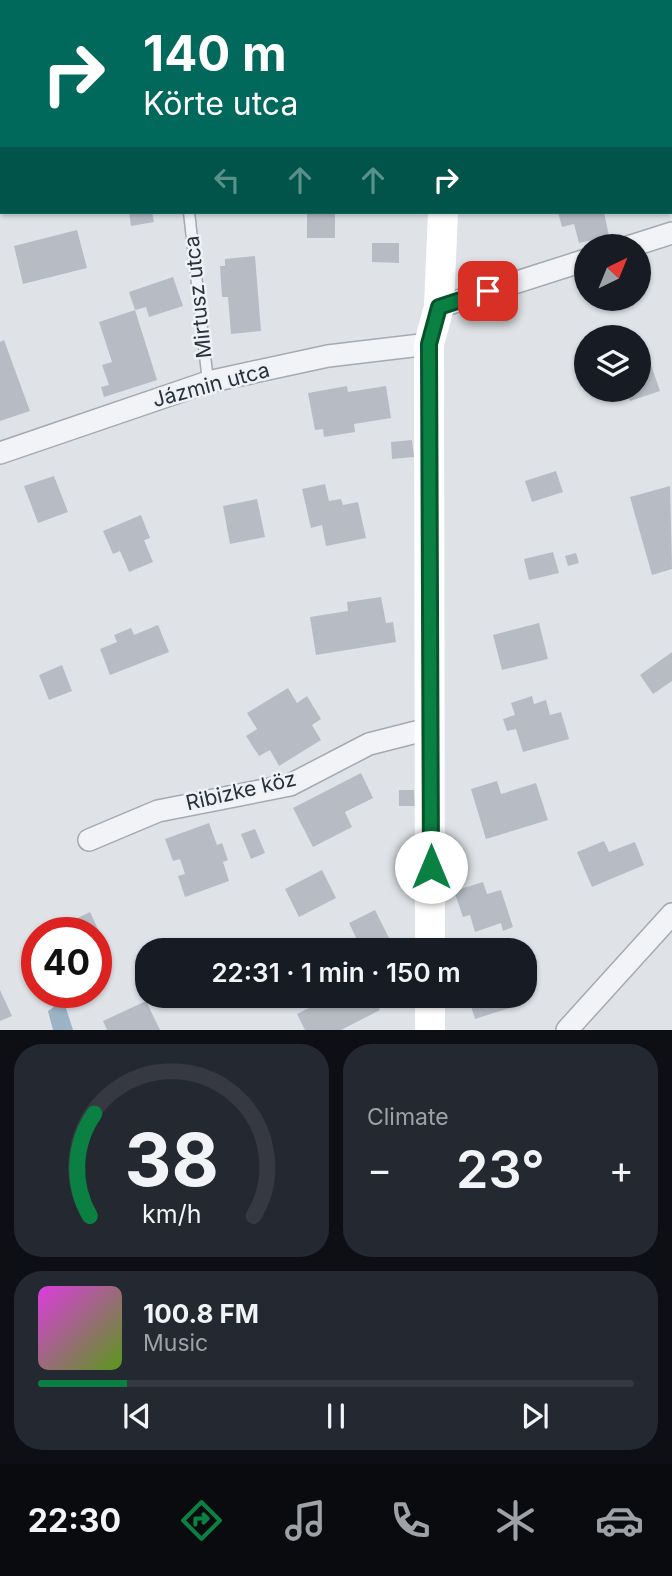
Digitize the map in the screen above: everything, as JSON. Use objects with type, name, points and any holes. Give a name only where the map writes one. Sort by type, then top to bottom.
[{"type":"street","points":[[430,938],[432,728],[429,344],[439,307],[443,214]]},
{"type":"street","points":[[651,240],[672,233]]},
{"type":"street","points":[[439,307],[574,264]]},
{"type":"street","name":"Jázmin utca","points":[[0,453],[208,382],[328,356],[429,344]]},
{"type":"street","name":"Ribizke köz","points":[[89,840],[158,811],[290,785],[369,744],[432,728]]},
{"type":"street","points":[[567,1030],[672,914]]},
{"type":"street","points":[[430,1008],[430,1030]]},
{"type":"lane","name":"Mirtusz utca","points":[[189,214],[208,382]]},
{"type":"water","points":[[52,1008],[66,1008],[73,1030],[53,1030],[48,1011]]},
{"type":"building","points":[[129,214],[152,214],[154,222],[131,226]]},
{"type":"building","points":[[307,214],[335,214],[335,238],[307,238]]},
{"type":"building","points":[[559,214],[604,214],[609,234],[577,234],[574,224],[562,227]]},
{"type":"building","points":[[77,230],[87,268],[23,284],[14,246]]},
{"type":"building","points":[[372,243],[399,243],[399,263],[372,262]]},
{"type":"building","points":[[255,256],[261,331],[231,334],[228,297],[222,297],[220,266],[225,266],[225,259]]},
{"type":"building","points":[[173,277],[183,306],[149,317],[146,307],[135,310],[129,292]]},
{"type":"building","points":[[135,310],[157,380],[104,397],[101,387],[109,385],[102,365],[112,362],[99,322]]},
{"type":"building","points":[[4,340],[30,411],[0,421],[0,342]]},
{"type":"building","points":[[651,365],[660,391],[651,394]]},
{"type":"building","points":[[347,386],[348,392],[386,386],[391,418],[354,424],[355,432],[324,437],[323,429],[315,430],[308,393]]},
{"type":"building","points":[[412,440],[414,457],[392,459],[391,442]]},
{"type":"building","points":[[556,471],[563,492],[532,502],[525,481]]},
{"type":"building","points":[[54,476],[68,512],[38,523],[24,486]]},
{"type":"building","points":[[325,484],[329,501],[341,499],[343,505],[358,502],[366,538],[326,546],[322,525],[311,528],[302,489]]},
{"type":"building","points":[[670,486],[672,569],[652,575],[630,497]]},
{"type":"building","points":[[257,499],[265,537],[230,544],[223,506]]},
{"type":"building","points":[[141,515],[150,538],[144,540],[153,562],[129,572],[120,551],[113,554],[103,531]]},
{"type":"building","points":[[553,552],[559,573],[529,580],[524,559]]},
{"type":"building","points":[[576,553],[579,563],[568,566],[565,556]]},
{"type":"building","points":[[381,597],[386,623],[393,622],[396,642],[316,655],[310,617],[348,611],[347,602]]},
{"type":"building","points":[[539,623],[548,659],[502,670],[493,635]]},
{"type":"building","points":[[158,625],[169,652],[110,675],[100,649],[117,642],[114,635],[131,628],[134,635]]},
{"type":"building","points":[[672,652],[672,681],[653,694],[640,675]]},
{"type":"building","points":[[62,665],[72,691],[49,700],[39,675]]},
{"type":"building","points":[[288,688],[297,703],[307,696],[321,719],[312,725],[321,740],[279,766],[270,750],[259,756],[246,736],[257,729],[247,713]]},
{"type":"building","points":[[532,696],[534,704],[546,700],[550,715],[561,712],[569,739],[523,752],[516,729],[507,731],[503,719],[515,715],[511,703]]},
{"type":"building","points":[[361,773],[373,798],[345,812],[352,827],[313,847],[293,808]]},
{"type":"building","points":[[497,781],[501,794],[536,783],[548,820],[486,839],[471,789]]},
{"type":"building","points":[[399,790],[414,790],[415,806],[399,806]]},
{"type":"building","points":[[209,823],[217,845],[222,843],[228,860],[223,862],[229,881],[185,897],[178,876],[185,874],[180,859],[173,861],[165,839]]},
{"type":"building","points":[[255,829],[265,853],[251,859],[241,834]]},
{"type":"building","points":[[604,841],[609,852],[635,842],[644,865],[592,887],[577,852]]},
{"type":"building","points":[[322,870],[336,898],[299,917],[285,889]]},
{"type":"building","points":[[483,882],[487,894],[501,890],[513,927],[503,931],[501,923],[475,932],[470,915],[463,917],[454,891]]},
{"type":"building","points":[[375,910],[389,938],[356,938],[349,923]]},
{"type":"building","points":[[90,912],[92,917],[80,917]]},
{"type":"building","points":[[0,990],[12,1016],[0,1021]]},
{"type":"building","points":[[135,1006],[149,1008],[160,1030],[107,1030],[103,1021]]},
{"type":"building","points":[[309,1008],[380,1010],[341,1030],[305,1030],[297,1014]]},
{"type":"building","points":[[472,1008],[509,1008],[475,1019]]},
{"type":"route","points":[[431,867],[429,344],[439,307],[488,291]]}]
